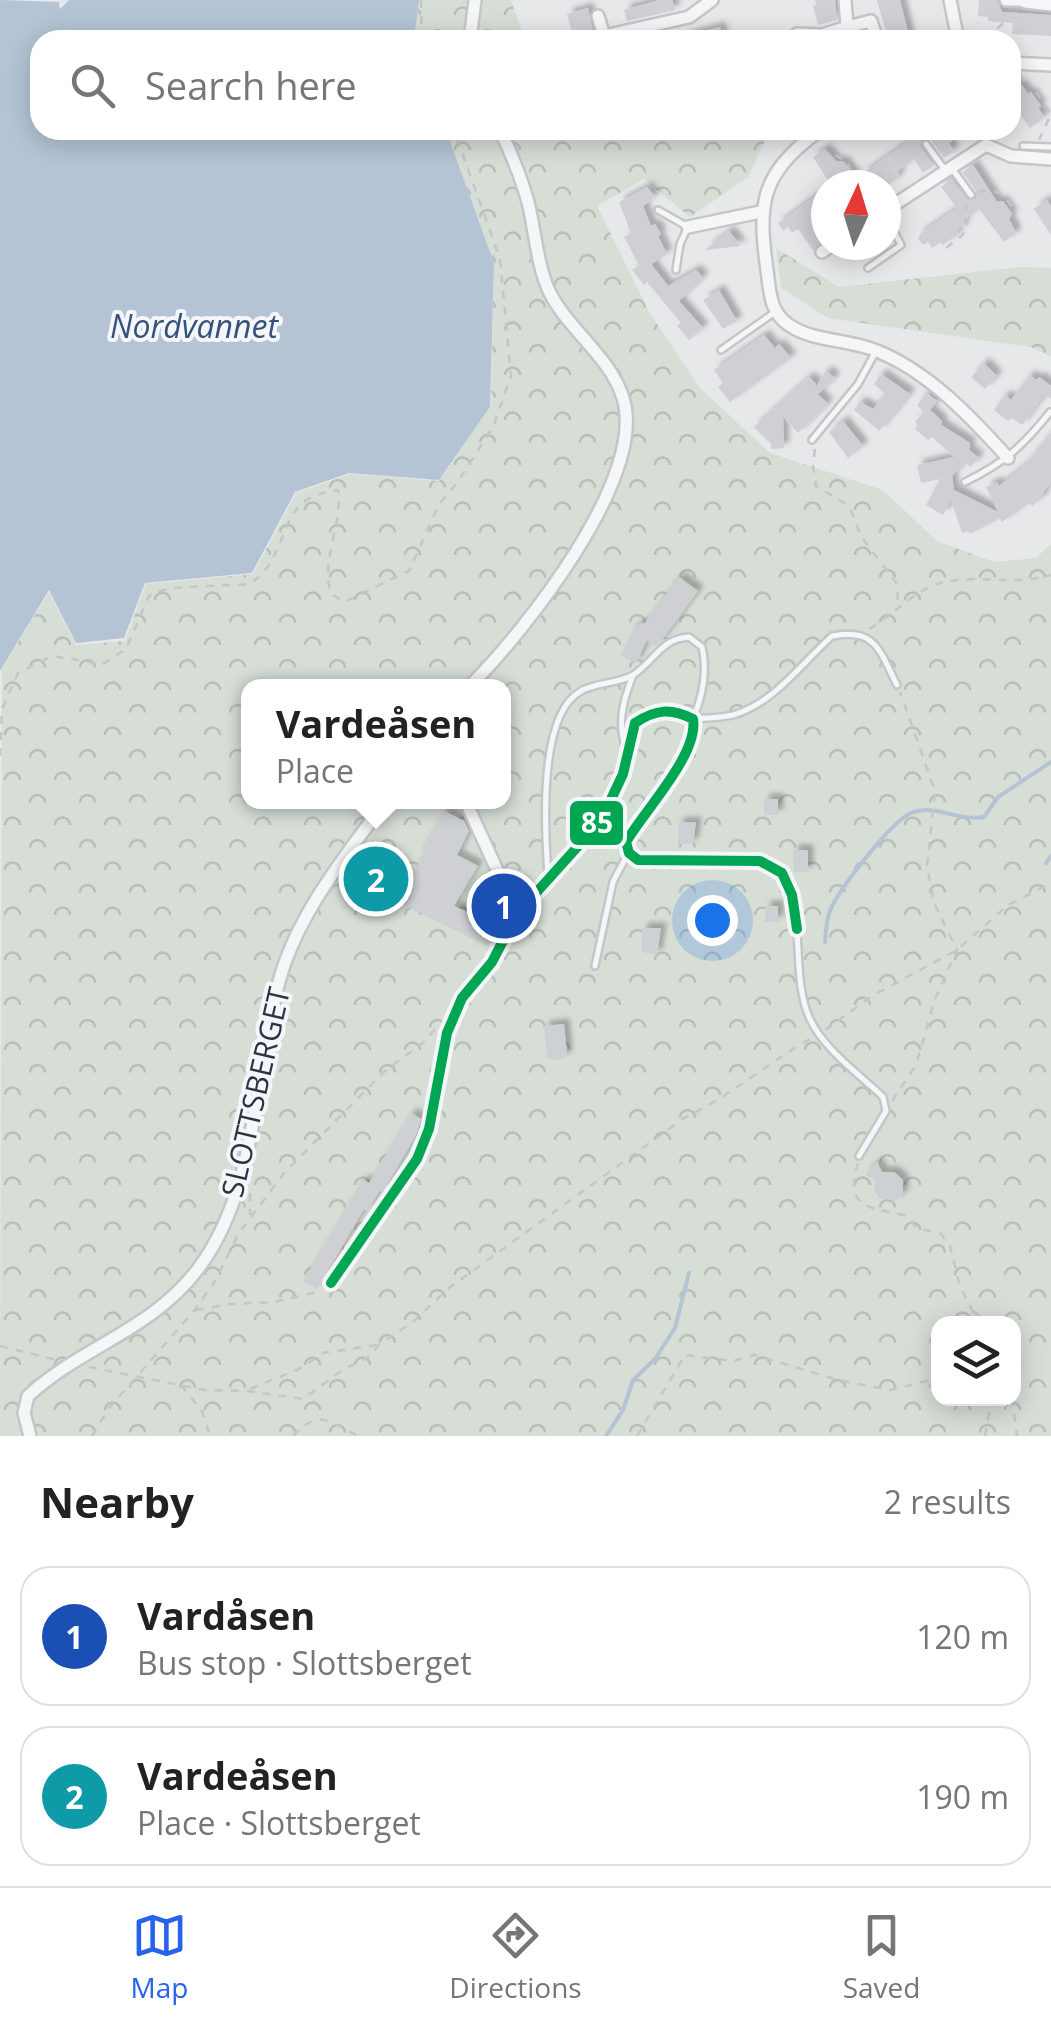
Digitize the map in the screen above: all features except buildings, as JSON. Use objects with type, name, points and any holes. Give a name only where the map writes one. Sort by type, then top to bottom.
[{"type":"street","points":[[472,30],[476,0]]},
{"type":"street","points":[[648,30],[689,16],[712,0]]},
{"type":"street","points":[[845,0],[847,27]]},
{"type":"street","points":[[950,0],[956,30]]},
{"type":"street","points":[[1006,1],[1051,4]]},
{"type":"street","points":[[838,30],[869,15],[873,30]]},
{"type":"street","points":[[598,16],[602,30]]},
{"type":"street","points":[[1021,63],[1051,64]]},
{"type":"street","points":[[479,679],[567,568],[623,456],[627,428],[623,398],[610,371],[565,319],[547,287],[526,196],[504,140]]},
{"type":"street","points":[[809,140],[780,167],[760,212],[775,312],[789,326],[876,350],[924,377],[1008,458]]},
{"type":"street","points":[[901,202],[986,145],[987,140]]},
{"type":"street","points":[[986,145],[1011,156],[1051,159]]},
{"type":"street","points":[[688,226],[760,212]]},
{"type":"street","points":[[331,1283],[417,1159],[430,1129],[447,1033],[462,998],[492,962],[516,914],[590,834],[606,810],[617,792],[635,722],[648,714],[678,712],[693,719],[694,728],[688,749],[626,842],[629,853],[638,860],[760,861],[782,872],[792,895],[797,929]]},
{"type":"street","name":"SLOTTSBERGET","points":[[30,1436],[24,1413],[28,1396],[71,1364],[156,1314],[198,1269],[226,1221],[245,1158],[280,979],[295,935],[380,809]]},
{"type":"street","points":[[469,809],[516,914]]},
{"type":"lane","points":[[926,144],[970,194]]},
{"type":"lane","points":[[1023,146],[1051,147]]},
{"type":"lane","points":[[658,210],[688,226],[676,270]]},
{"type":"lane","points":[[868,268],[879,260]]},
{"type":"lane","points":[[721,350],[775,312]]},
{"type":"lane","points":[[812,440],[858,384],[876,350]]},
{"type":"lane","points":[[964,482],[1023,446],[1050,412]]},
{"type":"lane","points":[[548,878],[543,804],[560,715],[580,691],[633,675],[674,638],[689,637],[702,646],[706,663],[702,698],[693,719],[730,716],[766,700],[832,636],[859,634],[877,646],[897,686]]},
{"type":"lane","points":[[627,754],[620,732],[621,715],[633,675]]},
{"type":"lane","points":[[595,966],[613,882],[629,853]]},
{"type":"lane","points":[[797,929],[808,1015],[818,1034],[883,1098],[886,1111],[859,1156]]},
{"type":"path","points":[[422,0],[422,30]]},
{"type":"path","points":[[996,30],[1004,22],[1006,1]]},
{"type":"path","points":[[1036,92],[1050,114],[1050,121],[1039,133],[1038,146]]},
{"type":"path","points":[[0,756],[2,709],[18,673],[52,656],[103,664],[126,649],[149,596],[169,588],[252,584],[270,564],[292,509],[318,493],[338,490],[341,510],[326,578],[331,594],[344,602],[409,572],[438,504],[457,483],[493,427],[512,376],[500,260],[458,140]]},
{"type":"path","points":[[834,155],[846,161],[851,170]]},
{"type":"path","points":[[946,248],[967,232],[971,224],[966,205],[970,194],[992,189],[1002,194],[1016,212]]},
{"type":"path","points":[[818,434],[813,466],[816,486],[848,506],[862,538],[897,584],[898,608]]},
{"type":"path","points":[[859,634],[926,590],[948,581],[1006,583],[1051,575]]},
{"type":"path","points":[[897,686],[936,791],[927,866],[934,903],[957,950]]},
{"type":"path","points":[[210,1436],[202,1411],[180,1384],[225,1392],[247,1390],[297,1400],[310,1397],[341,1371],[370,1356],[378,1345],[414,1321],[449,1288],[684,1118],[716,1104],[872,996],[957,950],[1008,905],[1051,883]]},
{"type":"path","points":[[886,1111],[916,1065],[935,999],[957,950]]},
{"type":"path","points":[[92,1436],[109,1408],[195,1310],[215,1281],[244,1224],[285,1172],[384,1071],[424,1042],[437,1027]]},
{"type":"path","points":[[859,1156],[854,1188],[860,1203],[872,1211],[907,1216],[917,1228],[941,1234],[950,1246],[960,1286],[975,1316]]},
{"type":"path","points":[[195,1310],[275,1302],[322,1290],[331,1283]]},
{"type":"path","points":[[972,1310],[981,1316]]},
{"type":"path","points":[[247,1390],[299,1369],[323,1353],[378,1345]]},
{"type":"path","points":[[637,1436],[684,1355],[733,1361],[754,1355],[842,1381],[890,1390],[931,1380]]},
{"type":"path","points":[[985,1436],[991,1406]]},
{"type":"path","points":[[1013,1406],[1017,1436]]},
{"type":"path","points":[[294,1436],[306,1422],[315,1419],[328,1420],[359,1436]]},
{"type":"green space","points":[[419,0],[511,0],[522,30],[415,30]]},
{"type":"green space","points":[[450,140],[765,140],[748,177],[690,217],[644,179],[597,206],[649,312],[700,388],[770,453],[883,490],[937,541],[994,562],[1036,558],[1051,544],[1051,1436],[0,1436],[2,668],[49,592],[76,645],[125,641],[146,584],[253,574],[296,493],[350,474],[439,481],[491,406],[494,263]]},
{"type":"green space","points":[[776,248],[839,287],[1021,267],[1051,268],[1051,357],[1031,347],[828,318],[781,288]]},
{"type":"water","name":"Nordvannet","points":[[0,0],[59,2],[60,9],[69,0],[419,0],[415,30],[30,30],[30,140],[450,140],[494,263],[490,407],[439,480],[349,473],[295,492],[252,573],[145,583],[124,638],[76,643],[49,590],[0,671]]},
{"type":"waterway","points":[[825,942],[835,901],[865,858],[900,820],[928,810],[984,817],[998,797],[1051,762]]},
{"type":"waterway","points":[[1046,863],[1051,856]]},
{"type":"waterway","points":[[606,1436],[623,1410],[633,1380],[655,1359],[675,1328],[689,1273]]},
{"type":"transit line","name":"85","points":[[331,1283],[417,1159],[429,1129],[447,1033],[462,998],[492,962],[517,914],[606,810],[623,774],[635,723],[650,715],[678,713],[693,719],[693,733],[669,782],[626,842],[629,853],[638,860],[760,861],[782,873],[792,895],[797,929]]},
{"type":"place","name":"Vardeåsen","points":[[376,879]]},
{"type":"place","name":"Vardåsen","points":[[504,906]]}]
